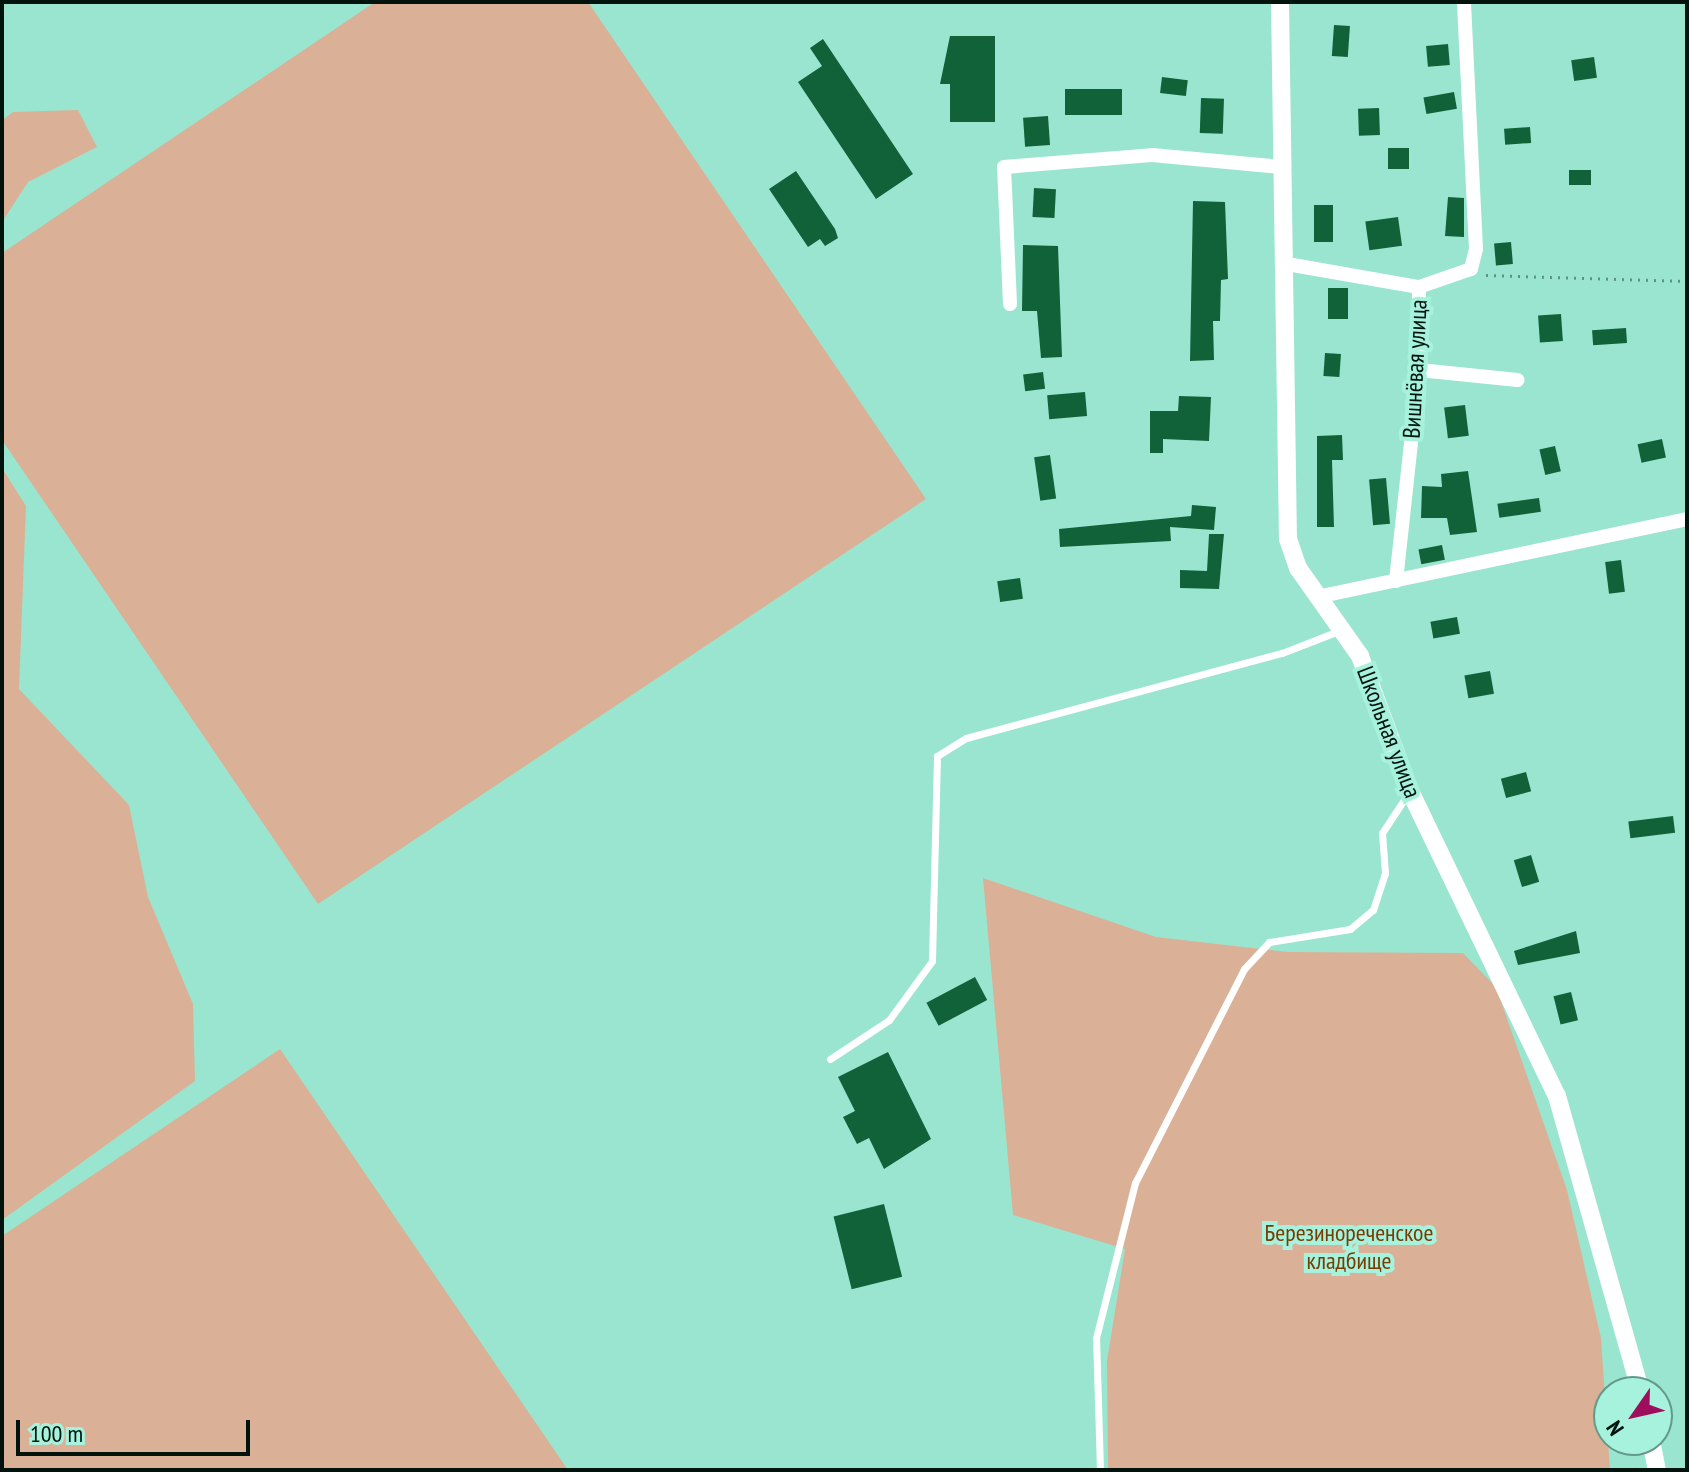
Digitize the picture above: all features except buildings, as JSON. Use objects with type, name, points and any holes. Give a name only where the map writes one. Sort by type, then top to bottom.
[{"type":"street","name":"Школьная улица","points":[[1280,2],[1282,167],[1287,264],[1288,539],[1317,597],[1360,656],[1410,791],[1557,1096],[1636,1376]]},
{"type":"street","points":[[1464,2],[1471,269]]},
{"type":"street","points":[[1010,304],[1004,167],[1152,155],[1282,167]]},
{"type":"street","points":[[1287,264],[1419,287]]},
{"type":"street","name":"Вишнёвая улица","points":[[1396,581],[1419,370],[1419,287],[1471,269]]},
{"type":"street","points":[[1419,370],[1517,380]]},
{"type":"street","points":[[1317,597],[1687,519]]},
{"type":"lane","points":[[830,1059],[889,1020],[932,961],[937,756],[966,738],[1282,653],[1341,630]]},
{"type":"lane","points":[[1100,1470],[1096,1338],[1135,1183],[1244,969],[1269,942],[1350,929],[1373,910],[1385,873],[1382,833],[1410,791]]},
{"type":"path","points":[[1471,269],[1498,280],[1687,281]]},
{"type":"green space","points":[[375,2],[588,2],[926,499],[318,904],[2,440],[2,253]]},
{"type":"green space","points":[[78,110],[97,147],[28,182],[2,222],[2,120],[13,112]]},
{"type":"green space","points":[[2,468],[26,506],[19,689],[129,805],[148,897],[193,1004],[195,1081],[2,1220]]},
{"type":"green space","name":"Березинореченское кладбище","points":[[983,878],[1156,937],[1288,952],[1463,953],[1496,987],[1567,1190],[1601,1338],[1604,1376],[1593,1376],[1593,1456],[1609,1456],[1610,1470],[1108,1470],[1107,1361],[1125,1249],[1013,1215]]},
{"type":"green space","points":[[280,1049],[568,1470],[2,1470],[2,1236]]}]
